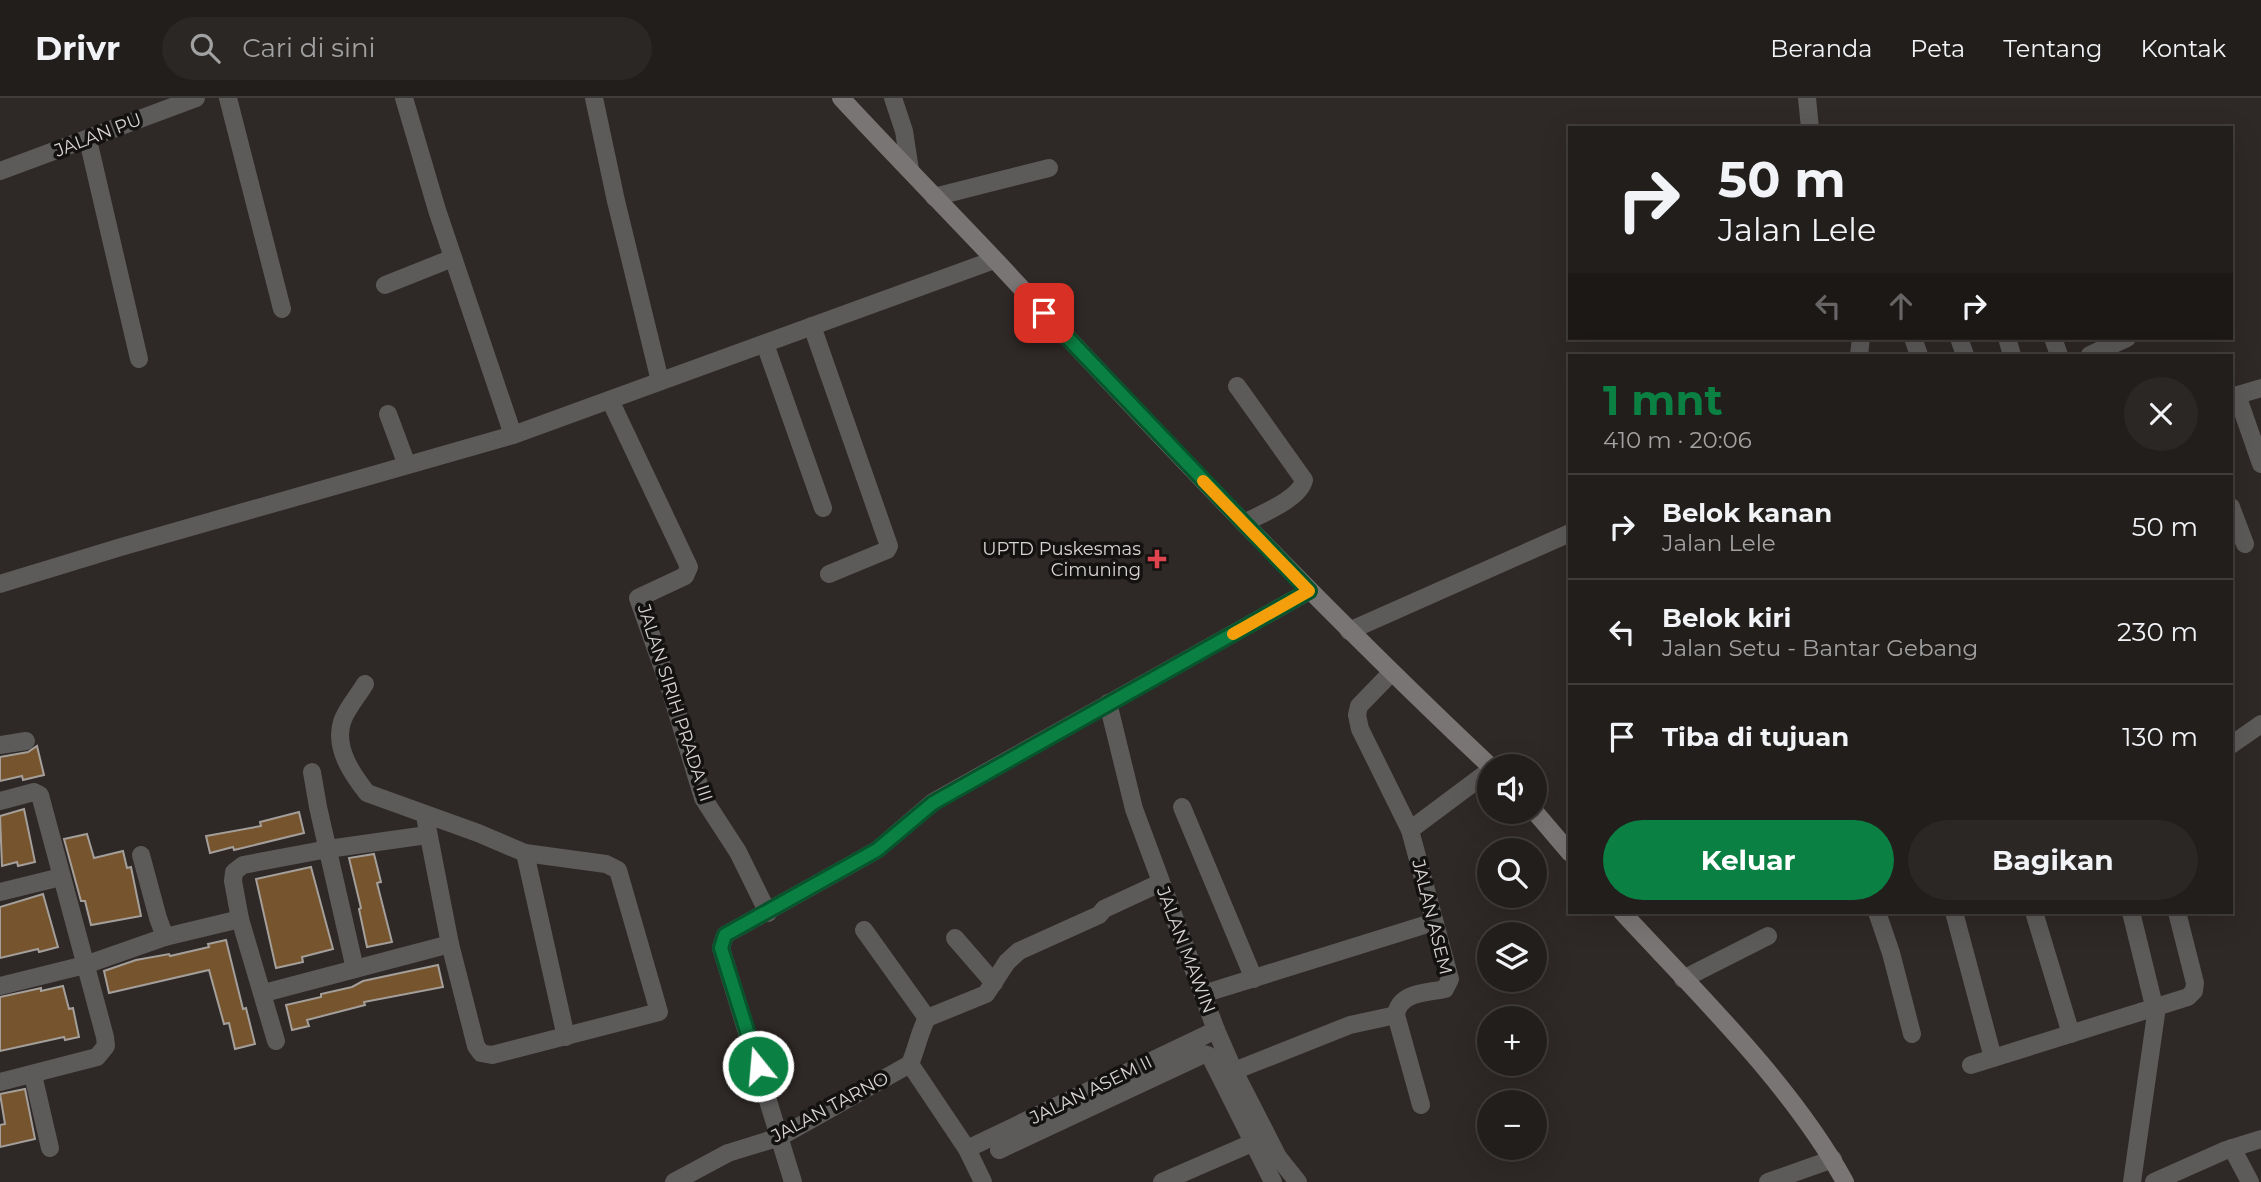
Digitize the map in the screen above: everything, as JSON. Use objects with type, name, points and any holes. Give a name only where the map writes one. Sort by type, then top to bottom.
[{"type":"main road","points":[[841,98],[1309,591],[1477,757]]},
{"type":"main road","points":[[1545,824],[1568,851]]},
{"type":"main road","points":[[1624,914],[1747,1049],[1833,1159],[1845,1182]]},
{"type":"street","name":"JALAN PU","points":[[0,171],[196,98]]},
{"type":"street","points":[[228,98],[282,309]]},
{"type":"street","points":[[404,98],[453,258],[513,435]]},
{"type":"street","points":[[594,98],[660,381]]},
{"type":"street","points":[[893,98],[904,131],[910,170]]},
{"type":"street","points":[[1807,98],[1810,126]]},
{"type":"street","points":[[88,140],[139,359]]},
{"type":"street","points":[[934,197],[1049,168]]},
{"type":"street","points":[[385,285],[453,258]]},
{"type":"street","points":[[0,584],[513,435],[994,260]]},
{"type":"street","points":[[812,326],[889,546],[887,550],[828,574]]},
{"type":"street","points":[[2091,354],[2107,341]]},
{"type":"street","points":[[765,344],[824,508]]},
{"type":"street","points":[[1237,386],[1304,480],[1302,489],[1294,495],[1244,523]]},
{"type":"street","points":[[2261,388],[2234,396],[2261,464]]},
{"type":"street","name":"JALAN SIRIH PRADA III","points":[[610,400],[690,567],[685,576],[638,598],[704,798],[738,852],[768,913]]},
{"type":"street","points":[[388,414],[407,465]]},
{"type":"street","points":[[2233,512],[2246,542]]},
{"type":"street","points":[[1349,631],[1568,534]]},
{"type":"street","points":[[793,1182],[721,948],[725,935],[877,850],[933,803],[1309,591]]},
{"type":"street","name":"JALAN ASEM","points":[[1391,674],[1359,706],[1357,715],[1360,729],[1410,830],[1450,979],[1445,989],[1404,997],[1397,1006],[1396,1015]]},
{"type":"street","points":[[365,684],[342,722],[339,743],[348,765],[367,793],[525,853],[606,864],[618,870],[659,1013],[492,1055],[481,1053],[476,1046],[450,944],[425,816]]},
{"type":"street","name":"JALAN MAWIN","points":[[1108,703],[1134,809],[1216,1030],[1234,1072],[1278,1157],[1298,1182]]},
{"type":"street","points":[[2233,742],[2261,724]]},
{"type":"street","points":[[0,745],[26,741]]},
{"type":"street","points":[[312,772],[355,969]]},
{"type":"street","points":[[1410,830],[1477,778]]},
{"type":"street","points":[[0,801],[34,792],[40,795],[106,1046],[97,1057],[0,1082]]},
{"type":"street","points":[[1182,807],[1254,979]]},
{"type":"street","points":[[276,1041],[240,919],[233,881],[234,872],[243,865],[328,849],[427,835]]},
{"type":"street","points":[[525,853],[566,1037]]},
{"type":"street","points":[[141,855],[158,918],[166,937]]},
{"type":"street","points":[[0,892],[61,877]]},
{"type":"street","points":[[983,1182],[967,1149],[910,1064],[926,1018],[986,994],[1007,962],[1020,951],[1160,884]]},
{"type":"street","points":[[1878,914],[1912,1034]]},
{"type":"street","points":[[1955,914],[1993,1058]]},
{"type":"street","points":[[2035,914],[2071,1034]]},
{"type":"street","points":[[2131,914],[2156,1014],[2132,1182]]},
{"type":"street","points":[[1971,1065],[2188,997],[2194,991],[2195,983],[2178,914]]},
{"type":"street","points":[[0,986],[85,965],[166,937],[240,919]]},
{"type":"street","points":[[1203,994],[1434,922]]},
{"type":"street","points":[[864,930],[926,1018]]},
{"type":"street","points":[[1683,979],[1768,936]]},
{"type":"street","points":[[955,938],[994,984]]},
{"type":"street","points":[[264,993],[450,944]]},
{"type":"street","points":[[1234,1072],[1350,1025],[1396,1015],[1421,1105]]},
{"type":"street","name":"JALAN ASEM II","points":[[967,1149],[1216,1030]]},
{"type":"street","points":[[999,1150],[1204,1054],[1210,1056],[1273,1182]]},
{"type":"street","name":"JALAN TARNO","points":[[674,1182],[728,1153],[780,1137],[910,1064]]},
{"type":"street","points":[[33,1075],[50,1148]]},
{"type":"street","points":[[2154,1182],[2232,1148],[2261,1139]]},
{"type":"street","points":[[1162,1182],[1252,1143]]},
{"type":"street","points":[[2232,1148],[2250,1182]]},
{"type":"street","points":[[1768,1182],[1833,1159]]},
{"type":"building","points":[[37,746],[44,775],[23,780],[22,776],[0,781],[0,757],[28,752]]},
{"type":"building","points":[[24,809],[35,862],[18,866],[17,862],[2,866],[0,816]]},
{"type":"building","points":[[299,812],[304,833],[210,853],[206,836],[261,826],[260,822]]},
{"type":"building","points":[[87,834],[94,858],[123,851],[127,868],[131,867],[141,916],[91,925],[85,901],[81,901],[64,839]]},
{"type":"building","points":[[374,854],[381,882],[377,883],[392,942],[367,947],[349,858]]},
{"type":"building","points":[[311,867],[333,949],[302,957],[303,962],[276,968],[256,879]]},
{"type":"building","points":[[43,894],[58,947],[0,958],[0,907]]},
{"type":"building","points":[[226,940],[243,1009],[246,1008],[255,1044],[235,1049],[229,1023],[224,1024],[209,970],[109,993],[104,971],[136,960],[169,954],[170,956]]},
{"type":"building","points":[[438,965],[443,987],[364,1002],[365,1005],[307,1020],[309,1026],[292,1030],[286,1005],[321,997],[321,994],[352,987],[363,981]]},
{"type":"building","points":[[63,986],[69,1009],[73,1008],[79,1037],[65,1040],[64,1037],[0,1051],[0,997]]},
{"type":"building","points":[[25,1089],[35,1139],[0,1147],[0,1125],[5,1124],[0,1094]]},
{"type":"slow traffic","points":[[1203,481],[1309,591],[1233,634]]},
{"type":"place","name":"UPTD Puskesmas Cimuning","points":[[1157,559]]},
{"type":"route","points":[[758,1066],[721,948],[725,935],[877,850],[933,803],[1309,591],[1044,313]]}]
